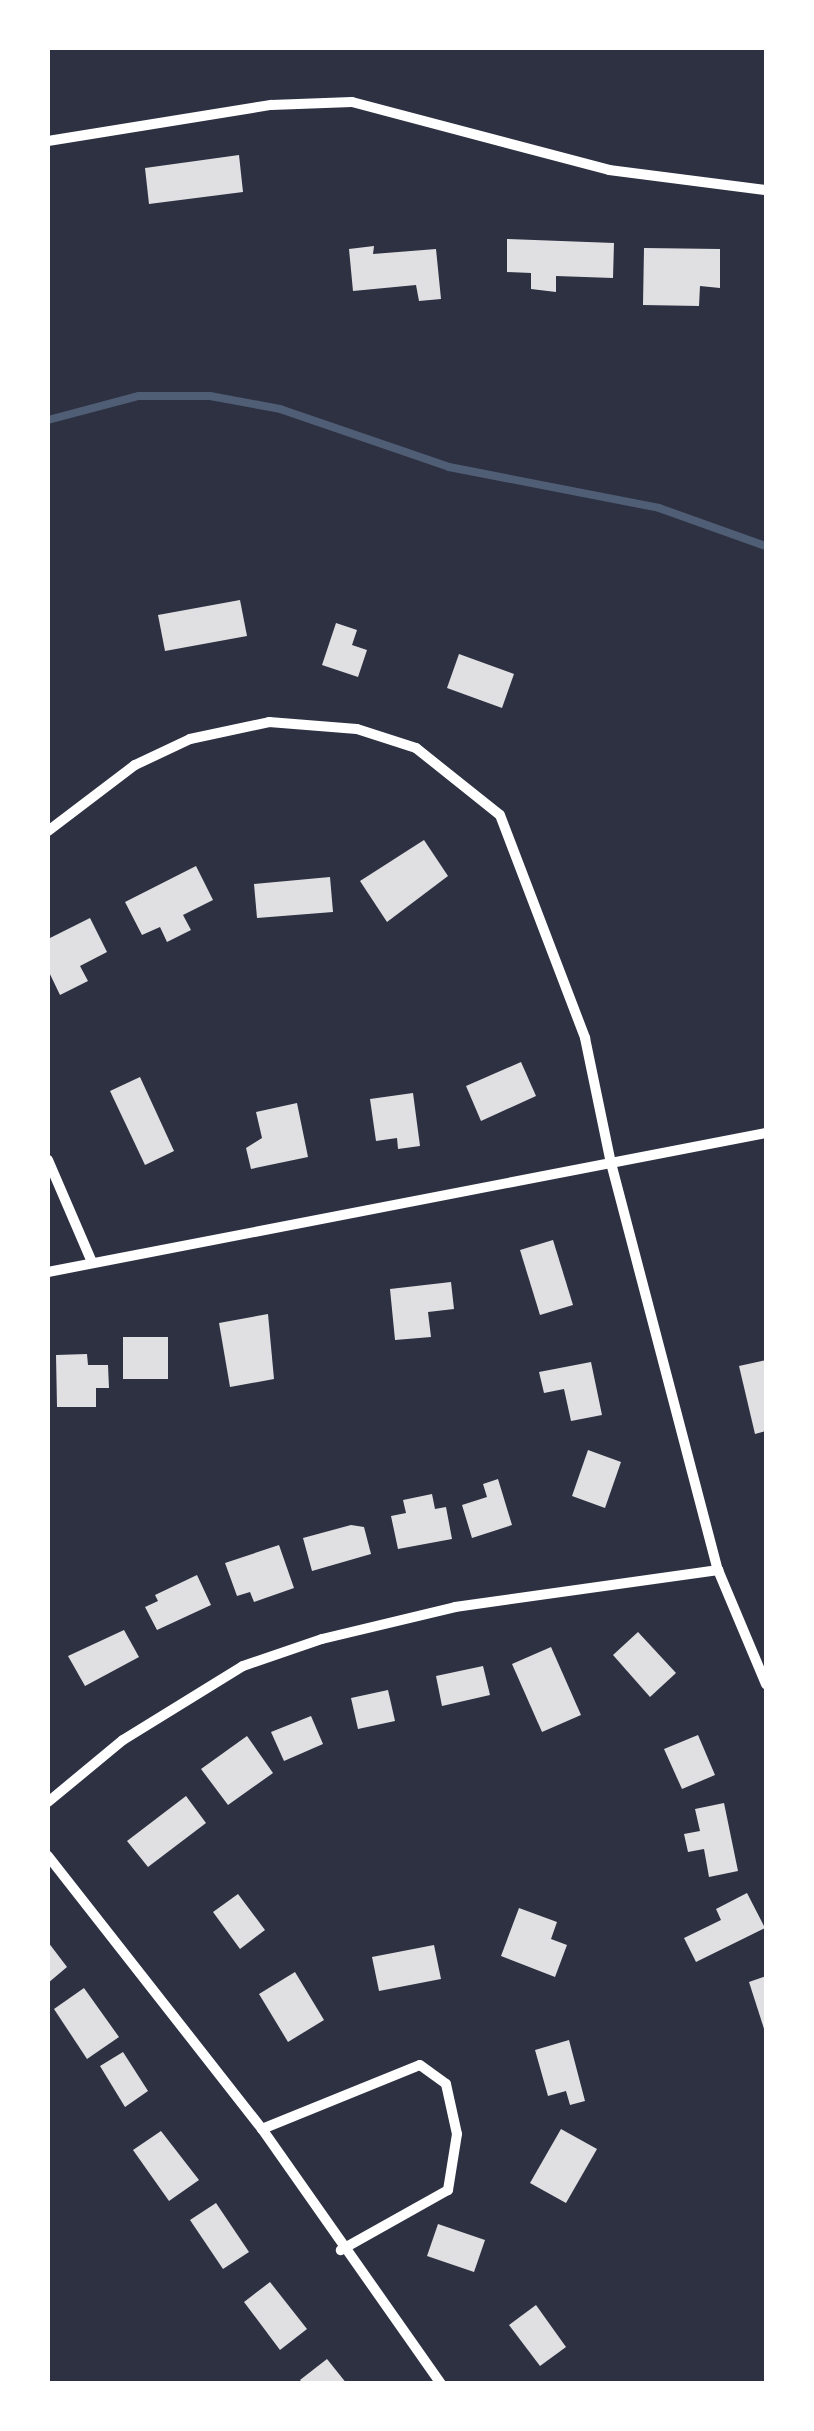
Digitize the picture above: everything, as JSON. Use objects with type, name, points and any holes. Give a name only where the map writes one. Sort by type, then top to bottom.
[{"type":"street","points":[[48,141],[271,105],[352,102],[608,170],[766,190]]},
{"type":"street","points":[[48,831],[135,766],[190,739],[269,722],[357,730],[416,748],[500,815],[538,900],[585,1038],[611,1163],[718,1570],[766,1684]]},
{"type":"street","points":[[48,1272],[766,1133]]},
{"type":"street","points":[[48,1160],[92,1262]]},
{"type":"street","points":[[48,1802],[124,1740],[243,1666],[322,1639],[455,1607],[718,1570]]},
{"type":"street","points":[[48,1856],[262,2129],[341,2250],[440,2384]]},
{"type":"street","points":[[262,2129],[420,2065],[446,2084],[456,2134],[448,2190],[341,2250]]},
{"type":"building","points":[[239,155],[243,192],[149,204],[145,168]]},
{"type":"building","points":[[507,239],[614,243],[613,278],[556,276],[556,292],[531,289],[531,273],[507,272]]},
{"type":"building","points":[[374,246],[373,254],[436,249],[441,299],[419,301],[416,285],[353,291],[349,249]]},
{"type":"building","points":[[644,248],[720,249],[720,288],[700,286],[699,306],[643,305]]},
{"type":"building","points":[[240,600],[247,636],[165,651],[158,615]]},
{"type":"building","points":[[336,623],[357,630],[352,645],[367,650],[358,677],[322,665]]},
{"type":"building","points":[[459,654],[514,674],[502,708],[447,688]]},
{"type":"building","points":[[424,840],[448,876],[387,922],[360,881]]},
{"type":"building","points":[[196,866],[213,900],[183,915],[191,930],[167,942],[160,927],[142,935],[125,902]]},
{"type":"building","points":[[330,877],[333,912],[257,918],[254,884]]},
{"type":"building","points":[[90,918],[107,952],[80,966],[88,981],[60,995],[48,970],[48,939]]},
{"type":"building","points":[[521,1062],[536,1096],[481,1121],[466,1086]]},
{"type":"building","points":[[140,1077],[174,1151],[145,1165],[110,1091]]},
{"type":"building","points":[[413,1093],[420,1146],[398,1149],[397,1138],[376,1141],[370,1099]]},
{"type":"building","points":[[297,1103],[308,1157],[251,1169],[246,1148],[262,1138],[256,1112]]},
{"type":"building","points":[[553,1240],[573,1305],[540,1315],[520,1250]]},
{"type":"building","points":[[451,1282],[454,1309],[428,1312],[431,1337],[395,1340],[390,1289]]},
{"type":"building","points":[[268,1314],[274,1379],[230,1387],[219,1323]]},
{"type":"building","points":[[123,1337],[168,1337],[168,1379],[123,1379]]},
{"type":"building","points":[[87,1354],[88,1365],[108,1365],[109,1388],[96,1388],[96,1407],[57,1407],[56,1355]]},
{"type":"building","points":[[766,1360],[766,1431],[755,1434],[739,1366]]},
{"type":"building","points":[[591,1362],[602,1415],[571,1421],[564,1389],[544,1393],[539,1372]]},
{"type":"building","points":[[588,1450],[621,1462],[605,1508],[572,1496]]},
{"type":"building","points":[[498,1479],[512,1525],[472,1538],[462,1505],[487,1497],[483,1484]]},
{"type":"building","points":[[432,1494],[435,1509],[446,1507],[452,1539],[398,1549],[391,1516],[406,1513],[403,1500]]},
{"type":"building","points":[[351,1525],[364,1527],[371,1554],[312,1571],[303,1538]]},
{"type":"building","points":[[279,1545],[294,1588],[254,1602],[250,1592],[237,1596],[225,1563]]},
{"type":"building","points":[[197,1575],[211,1605],[157,1630],[145,1607],[158,1601],[155,1595]]},
{"type":"building","points":[[124,1630],[139,1657],[85,1686],[68,1656]]},
{"type":"building","points":[[638,1632],[676,1673],[650,1697],[613,1655]]},
{"type":"building","points":[[551,1647],[581,1715],[542,1732],[512,1664]]},
{"type":"building","points":[[483,1666],[490,1695],[442,1706],[436,1676]]},
{"type":"building","points":[[388,1690],[395,1721],[358,1729],[351,1698]]},
{"type":"building","points":[[311,1716],[323,1744],[284,1761],[271,1732]]},
{"type":"building","points":[[698,1735],[715,1775],[682,1789],[664,1749]]},
{"type":"building","points":[[247,1736],[273,1773],[228,1805],[201,1769]]},
{"type":"building","points":[[186,1796],[206,1823],[148,1867],[127,1841]]},
{"type":"building","points":[[724,1803],[738,1871],[709,1877],[704,1849],[688,1852],[684,1834],[700,1831],[695,1809]]},
{"type":"building","points":[[747,1893],[765,1928],[696,1962],[684,1938],[721,1920],[716,1909]]},
{"type":"building","points":[[238,1894],[265,1930],[240,1949],[213,1912]]},
{"type":"building","points":[[519,1908],[557,1922],[551,1939],[567,1945],[555,1977],[501,1956]]},
{"type":"building","points":[[48,1942],[67,1967],[48,1983]]},
{"type":"building","points":[[434,1945],[441,1979],[379,1991],[372,1957]]},
{"type":"building","points":[[295,1972],[324,2020],[288,2042],[259,1994]]},
{"type":"building","points":[[766,1976],[766,2035],[749,1982]]},
{"type":"building","points":[[84,1988],[119,2037],[87,2059],[54,2009]]},
{"type":"building","points":[[569,2040],[585,2101],[570,2105],[566,2091],[548,2096],[535,2050]]},
{"type":"building","points":[[123,2052],[148,2091],[125,2107],[100,2066]]},
{"type":"building","points":[[561,2129],[597,2149],[566,2203],[530,2183]]},
{"type":"building","points":[[161,2131],[199,2180],[169,2201],[133,2150]]},
{"type":"building","points":[[216,2203],[249,2252],[223,2269],[190,2220]]},
{"type":"building","points":[[438,2224],[485,2240],[474,2272],[427,2256]]},
{"type":"building","points":[[270,2282],[307,2329],[280,2350],[244,2302]]},
{"type":"building","points":[[536,2305],[566,2347],[540,2366],[509,2325]]},
{"type":"building","points":[[327,2359],[347,2384],[303,2384],[300,2380]]},
{"type":"waterway","points":[[48,420],[139,396],[210,396],[280,409],[449,467],[659,508],[766,546]]}]
